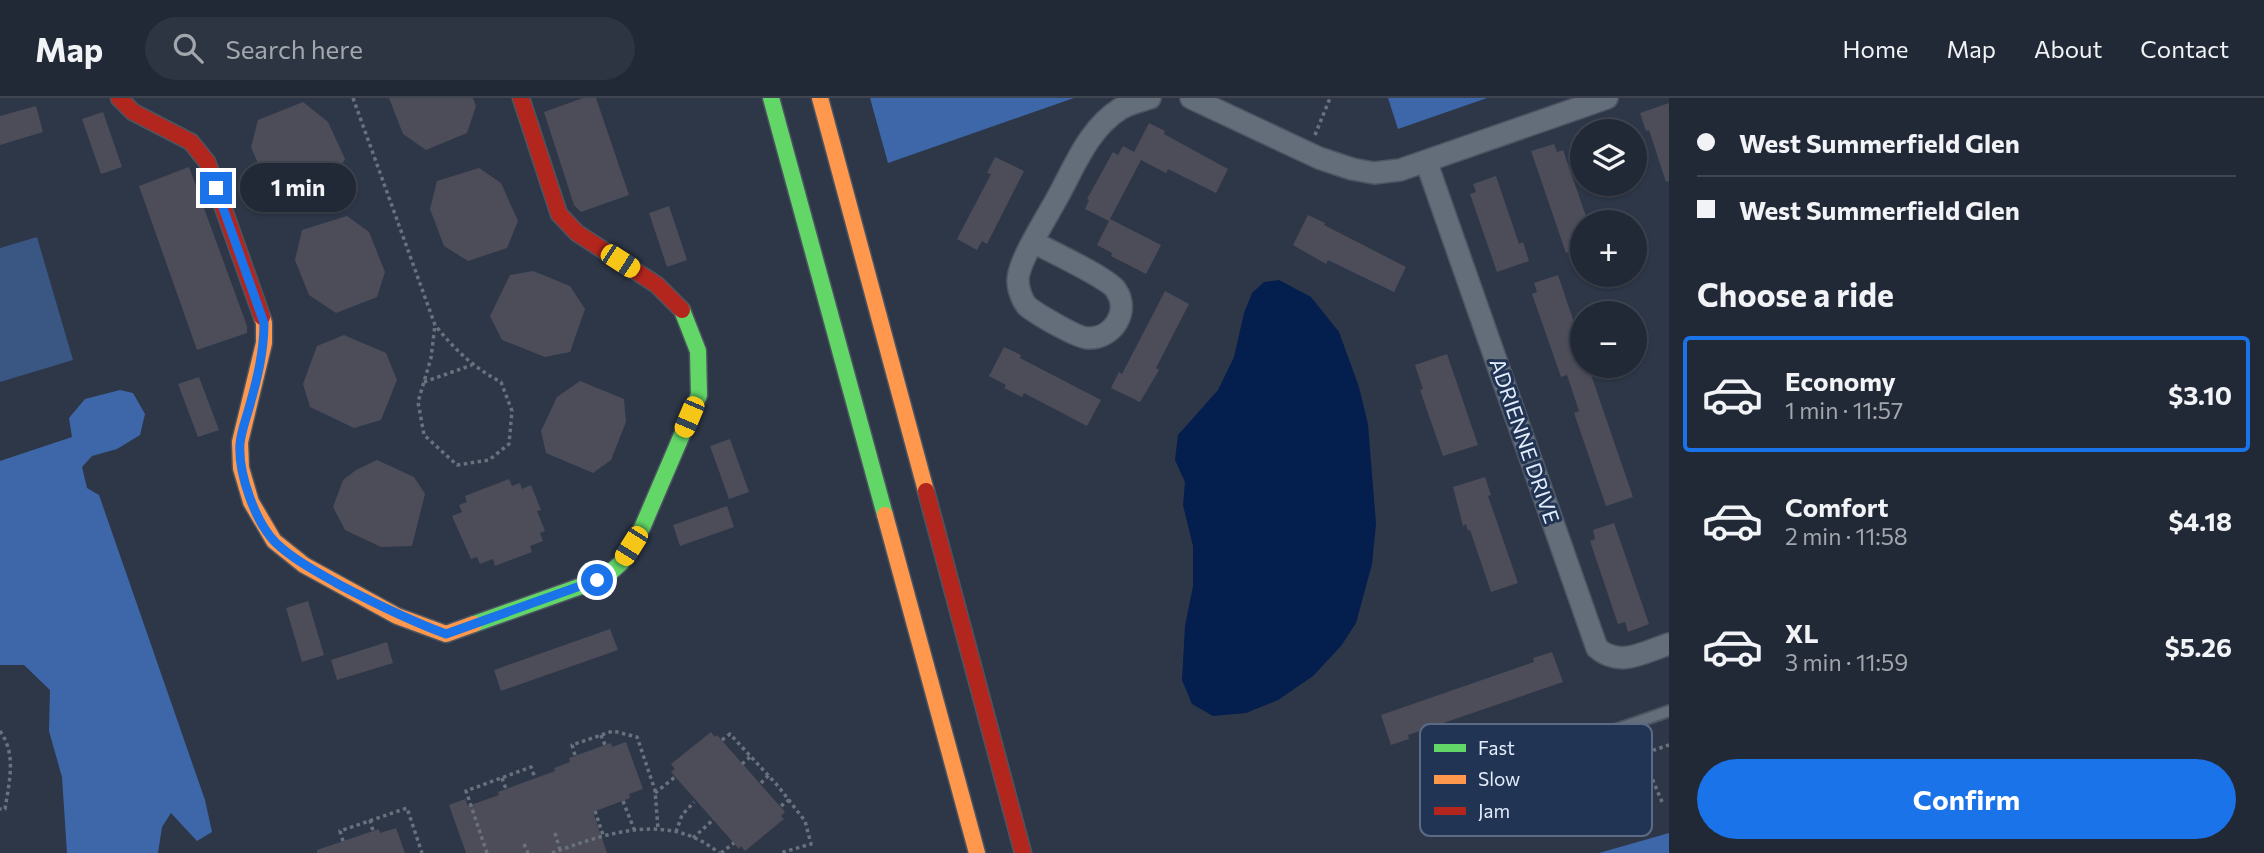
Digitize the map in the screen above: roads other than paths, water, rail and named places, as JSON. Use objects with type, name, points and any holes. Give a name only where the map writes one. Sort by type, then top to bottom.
[{"type":"main road","points":[[119,98],[132,112],[191,142],[207,162],[264,323],[264,343],[258,374],[240,442],[240,468],[251,502],[274,541],[304,565],[397,616],[446,634],[604,579],[621,563],[642,528],[699,395],[698,351],[684,312],[657,285],[577,233],[559,214],[521,98]]},
{"type":"main road","points":[[771,98],[977,853]]},
{"type":"main road","points":[[820,98],[1023,853]]},
{"type":"street","points":[[1034,242],[1116,289],[1122,304],[1120,318],[1112,328],[1099,338],[1084,338],[1029,307],[1022,299],[1018,281],[1020,267],[1099,125],[1121,108],[1150,98]]},
{"type":"street","points":[[1191,98],[1308,153],[1352,169],[1374,173],[1400,170],[1606,98]]},
{"type":"street","name":"ADRIENNE DRIVE","points":[[1426,161],[1597,648],[1606,656],[1617,659],[1669,644]]},
{"type":"lane","points":[[1632,724],[1669,711]]}]
